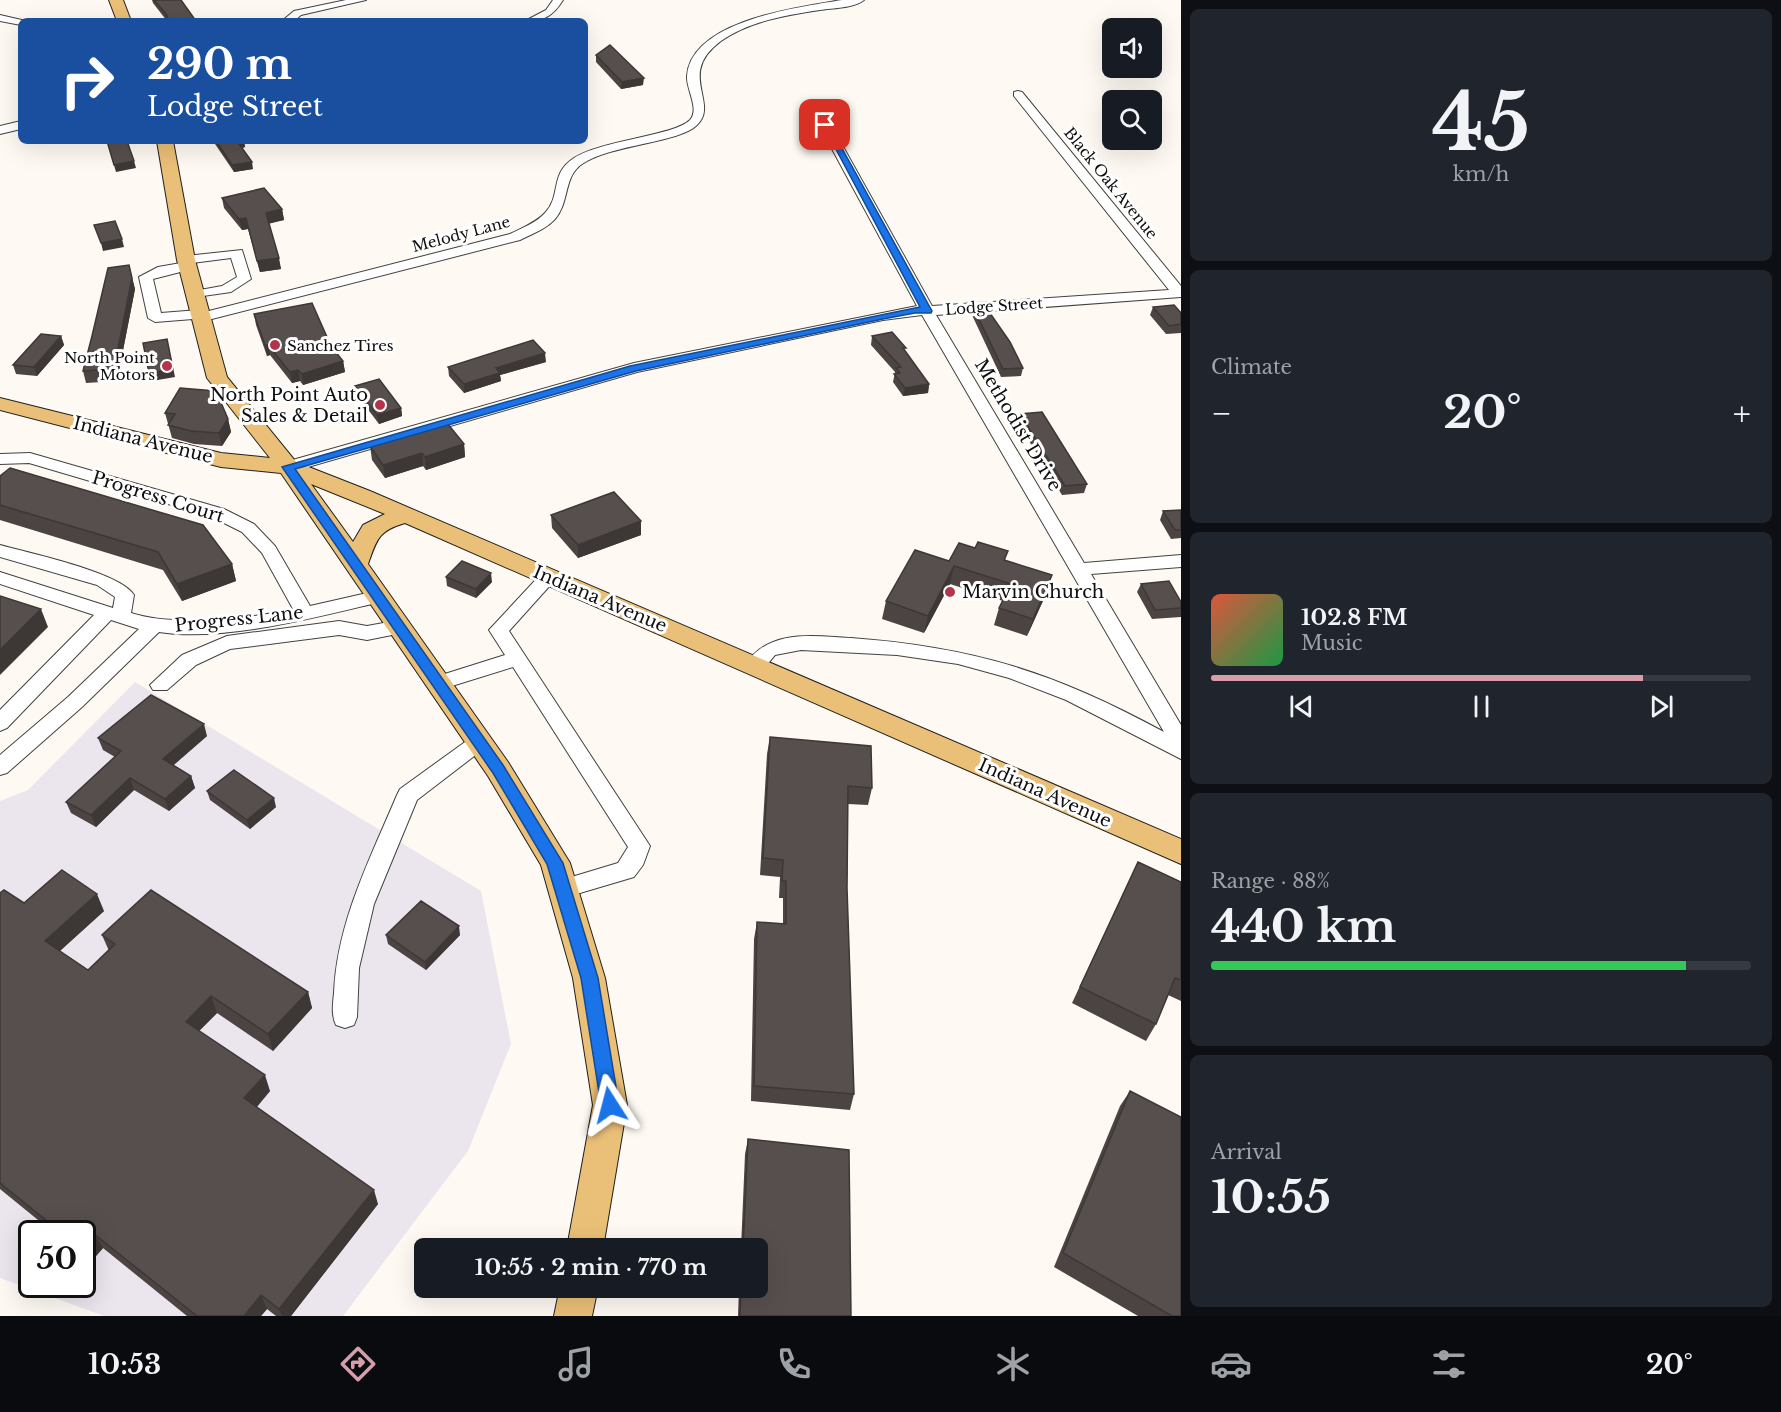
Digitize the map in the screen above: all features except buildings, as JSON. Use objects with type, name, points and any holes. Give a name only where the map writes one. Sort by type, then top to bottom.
[{"type":"main road","points":[[116,0],[123,18]]},
{"type":"main road","points":[[166,144],[194,295],[217,378],[288,467],[376,597],[400,627],[479,742],[555,863],[589,978],[610,1105],[587,1238]]},
{"type":"main road","name":"Indiana Avenue","points":[[0,404],[221,460],[288,467],[548,577],[1181,852]]},
{"type":"main road","points":[[356,565],[368,533],[377,523],[406,516]]},
{"type":"main road","points":[[573,1316],[577,1298]]},
{"type":"street","points":[[291,18],[298,13],[361,0]]},
{"type":"street","points":[[537,18],[550,12],[558,0]]},
{"type":"street","name":"Melody Lane","points":[[199,316],[515,237],[538,226],[555,213],[565,173],[578,161],[594,153],[680,131],[699,119],[701,113],[692,77],[699,58],[716,40],[756,22],[859,0]]},
{"type":"street","points":[[0,18],[18,21]]},
{"type":"street","name":"Black Oak Avenue","points":[[1018,94],[1180,293]]},
{"type":"street","name":"Methodist Drive","points":[[825,125],[927,311],[1081,569],[1181,743]]},
{"type":"street","points":[[0,130],[18,126]]},
{"type":"street","points":[[194,295],[221,272],[187,263],[146,277],[150,304],[155,318],[199,316]]},
{"type":"street","name":"Lodge Street","points":[[288,467],[634,368],[883,316],[915,310],[1180,293]]},
{"type":"street","name":"Progress Court","points":[[0,459],[30,458],[218,513],[248,528],[269,550],[305,614]]},
{"type":"street","points":[[0,551],[104,581],[118,588],[125,595],[114,615],[0,723]]},
{"type":"street","points":[[1081,569],[1181,561]]},
{"type":"street","points":[[548,577],[499,630],[639,846],[635,860],[626,870],[563,889]]},
{"type":"street","name":"Progress Lane","points":[[0,578],[114,615],[182,629],[305,614],[376,597]]},
{"type":"street","points":[[0,767],[75,702],[155,625]]},
{"type":"street","points":[[160,685],[189,660],[227,643],[339,628],[367,633],[400,627]]},
{"type":"street","points":[[754,667],[764,651],[775,646],[789,645],[866,646],[959,657],[1013,672],[1066,692],[1125,719],[1181,751]]},
{"type":"street","points":[[439,683],[518,658]]},
{"type":"street","points":[[345,1017],[347,968],[362,904],[408,795],[479,742]]},
{"type":"shaded area","points":[[135,682],[481,891],[511,1044],[468,1151],[343,1316],[104,1316],[55,1298],[96,1298],[96,1220],[18,1220],[18,1285],[0,1278],[0,801],[28,790]]},
{"type":"place","name":"Sanchez Tires","points":[[275,345]]},
{"type":"place","name":"North Point Motors","points":[[167,366]]},
{"type":"place","name":"North Point Auto Sales & Detail","points":[[380,405]]},
{"type":"place","name":"Marvin Church","points":[[950,592]]},
{"type":"route","points":[[610,1105],[589,978],[555,863],[498,769],[400,627],[376,597],[288,467],[634,368],[883,316],[915,310],[927,311],[825,125]]}]
